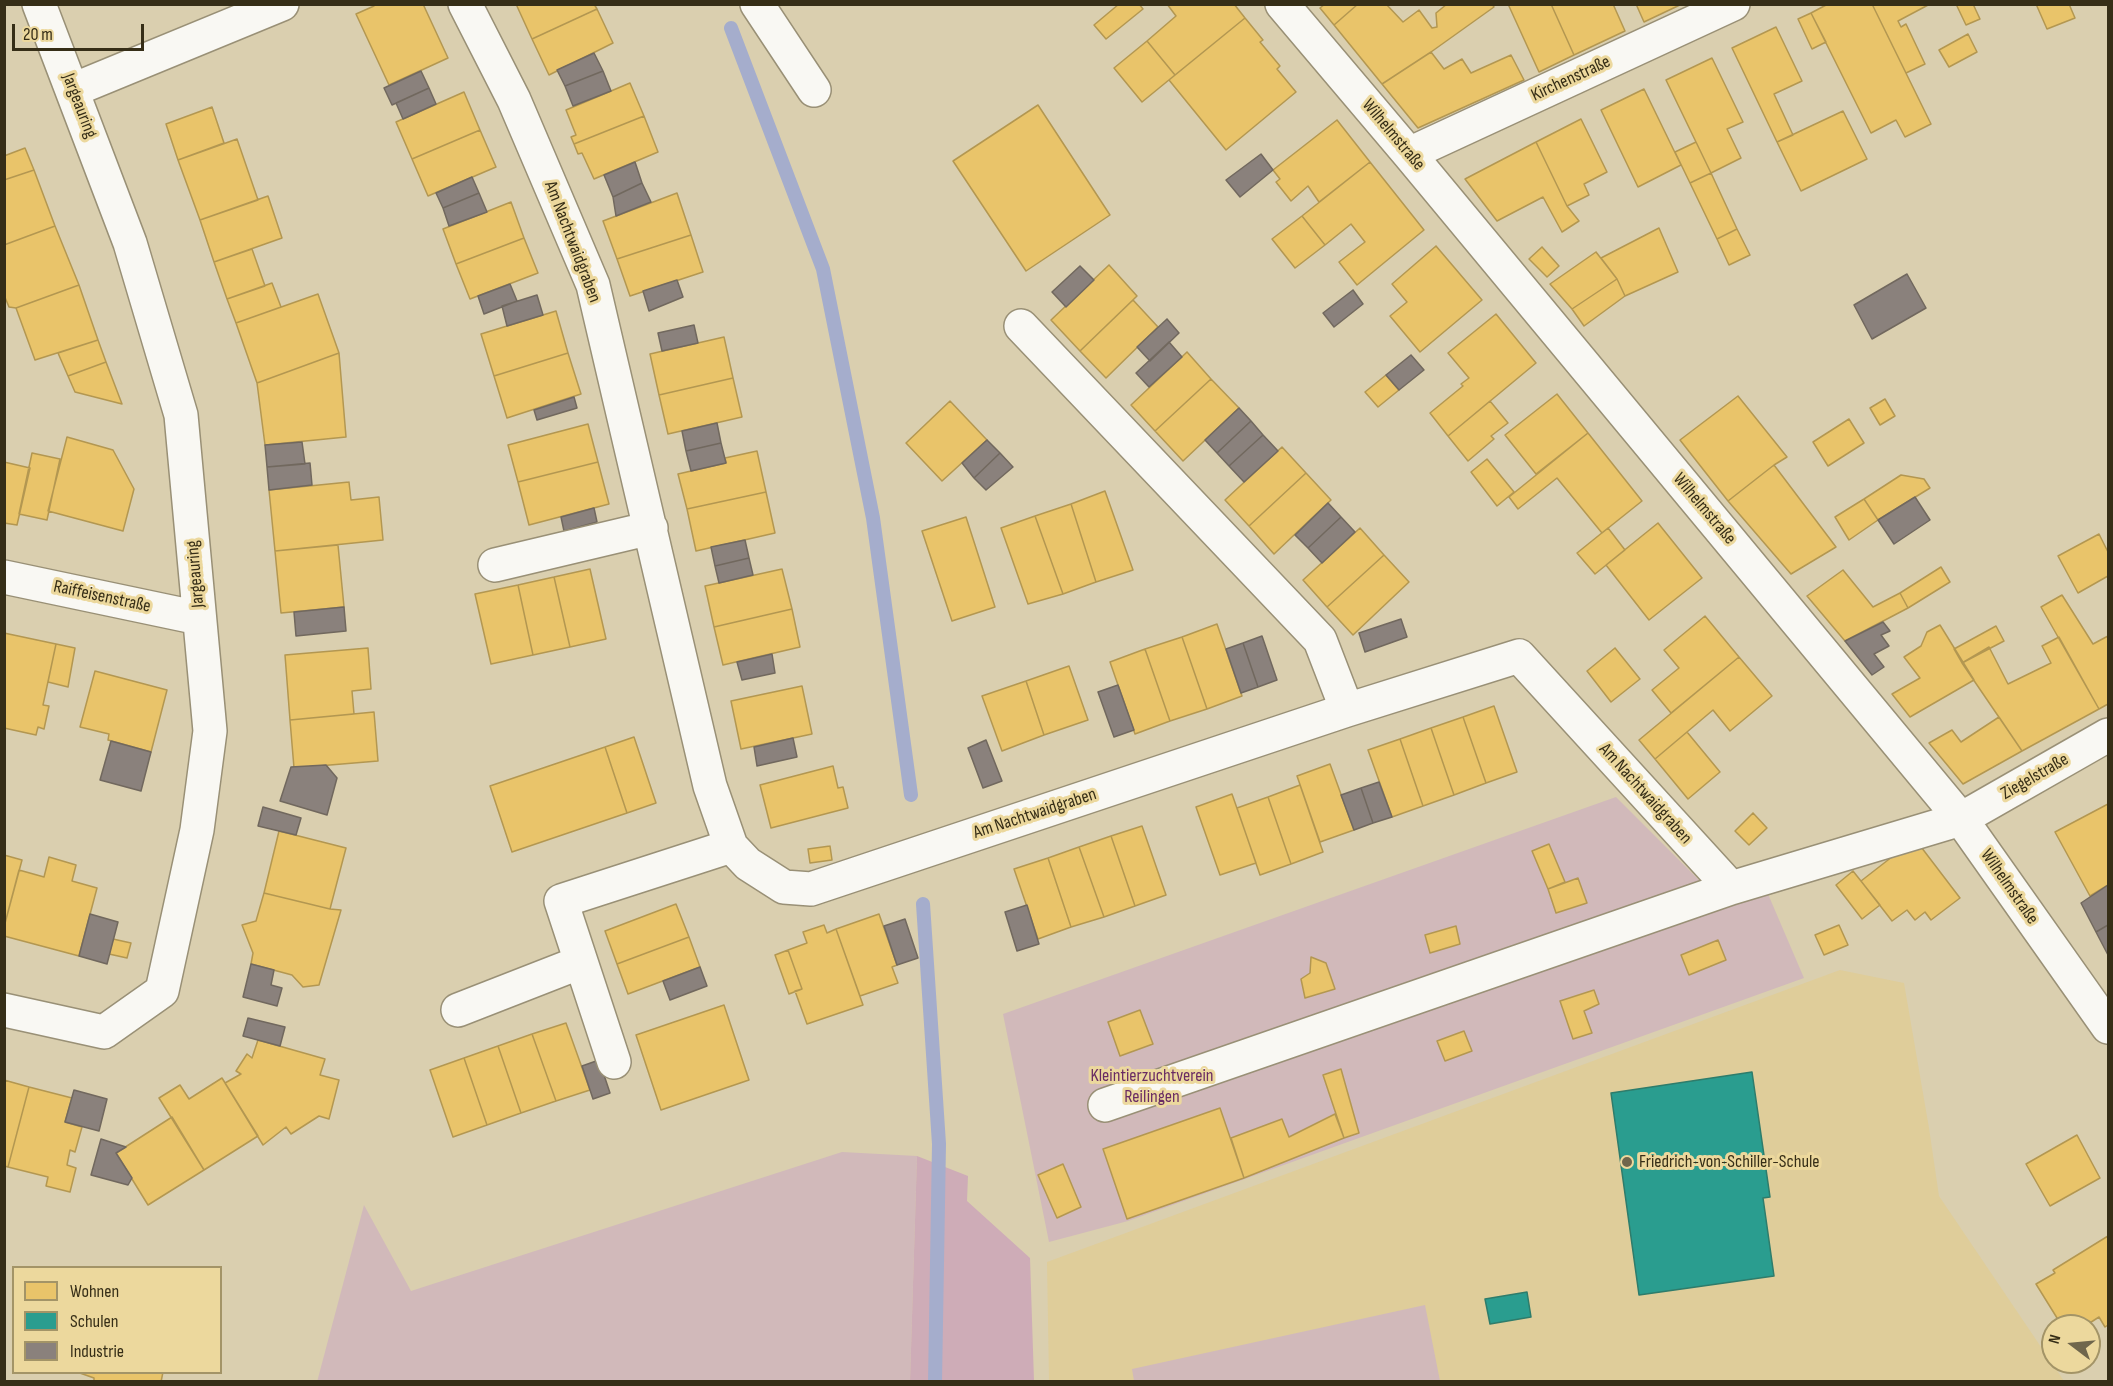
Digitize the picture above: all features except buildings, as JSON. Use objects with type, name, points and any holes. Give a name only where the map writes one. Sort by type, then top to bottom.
[{"type":"street","name":"Jargeauring","points":[[4,1010],[104,1032],[162,991],[197,830],[210,731],[181,415],[130,243],[39,4]]},
{"type":"street","points":[[73,90],[282,4]]},
{"type":"street","name":"Am Nachtwaidgraben","points":[[465,4],[514,100],[593,285],[710,786],[731,846],[748,864],[784,887],[811,889],[1347,710],[1519,656],[1731,888]]},
{"type":"street","points":[[757,4],[814,90]]},
{"type":"street","name":"Wilhelmstraße","points":[[1282,4],[1961,819],[2109,1027]]},
{"type":"street","name":"Kirchenstraße","points":[[1409,154],[1733,4]]},
{"type":"street","points":[[1021,326],[1320,640],[1347,710]]},
{"type":"street","points":[[495,565],[651,528]]},
{"type":"street","name":"Raiffeisenstraße","points":[[4,577],[199,618]]},
{"type":"street","name":"Ziegelstraße","points":[[1961,819],[2109,735]]},
{"type":"street","points":[[1104,1105],[1731,888],[1961,819]]},
{"type":"street","points":[[614,1062],[561,901],[731,846]]},
{"type":"street","points":[[458,1010],[581,962]]},
{"type":"shaded area","name":"Friedrich-von-Schiller-Schule","points":[[1840,970],[1904,983],[1939,1196],[2041,1347],[2041,1374],[2059,1374],[2064,1381],[1049,1381],[1047,1262]]},
{"type":"shaded area","points":[[917,1156],[968,1176],[967,1201],[1030,1258],[1034,1381],[910,1381]]},
{"type":"green space","name":"Kleintierzuchtverein Reilingen","points":[[1616,797],[1704,885],[1765,887],[1804,978],[1128,1221],[1049,1242],[1003,1014]]},
{"type":"green space","points":[[842,1152],[917,1156],[910,1381],[317,1382],[364,1205],[411,1291]]},
{"type":"green space","points":[[1425,1305],[1440,1381],[1134,1381],[1132,1369]]},
{"type":"waterway","points":[[731,28],[823,269],[873,518],[911,795]]},
{"type":"waterway","points":[[923,904],[939,1144],[935,1382]]},
{"type":"place","name":"Friedrich-von-Schiller-Schule","points":[[1627,1162]]}]
